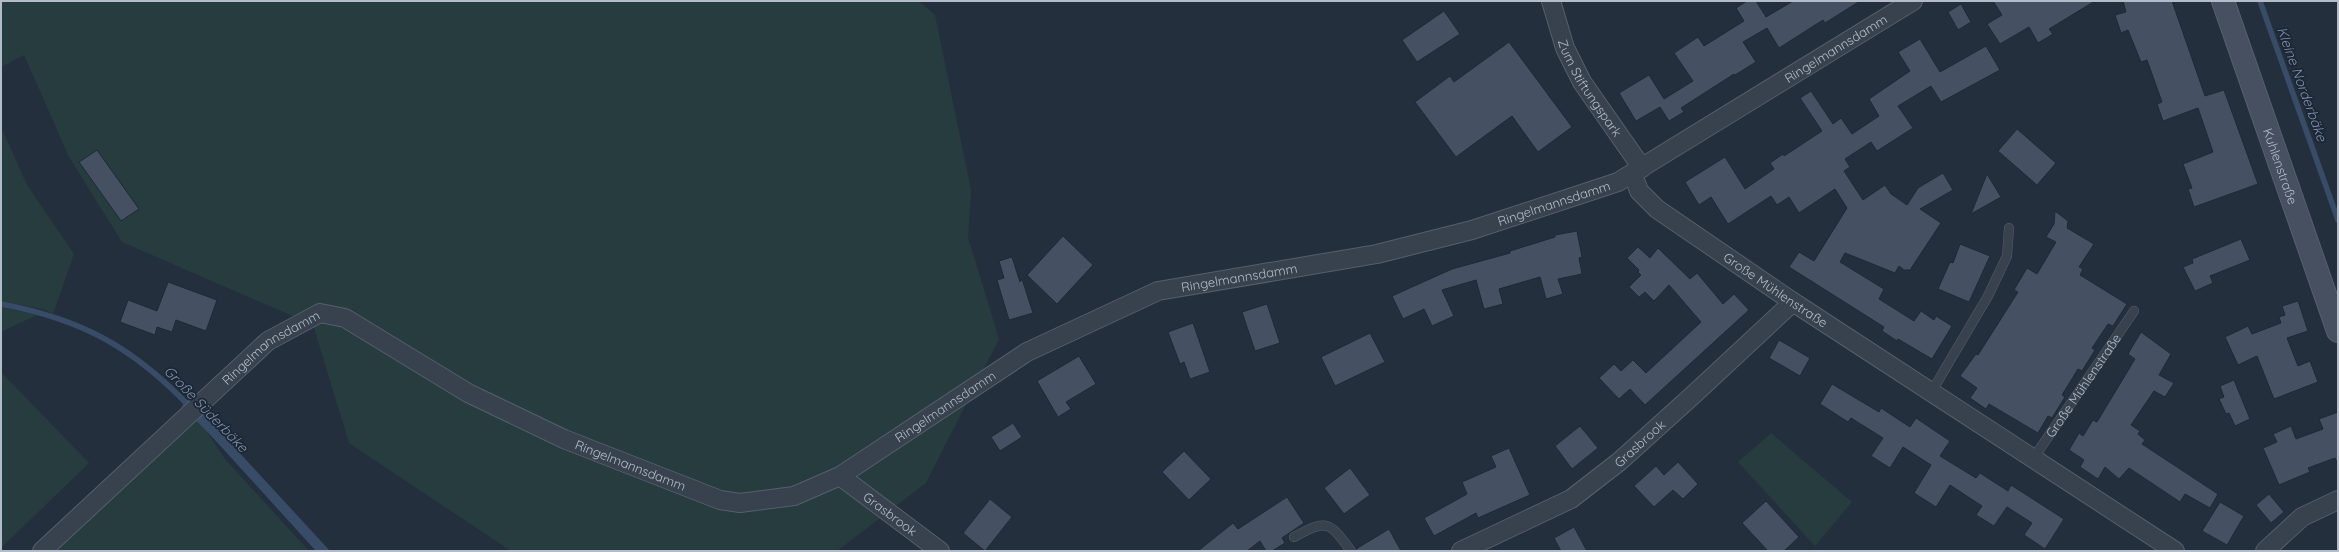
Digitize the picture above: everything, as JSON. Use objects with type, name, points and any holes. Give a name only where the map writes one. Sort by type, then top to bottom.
[{"type":"main road","name":"Kuhlenstraße","points":[[2222,1],[2338,331]]},
{"type":"street","name":"Zum Stiftungspark","points":[[1551,1],[1565,48],[1582,82],[1637,171]]},
{"type":"street","name":"Ringelmannsdamm","points":[[42,551],[268,341],[320,313],[345,318],[468,393],[557,436],[720,500],[740,503],[794,496],[840,476],[1026,352],[1158,291],[1377,254],[1472,230],[1618,182],[1914,1]]},
{"type":"street","name":"Große Mühlenstraße","points":[[1637,171],[1639,191],[1657,209],[1793,302],[1932,391],[2033,459],[2175,551]]},
{"type":"street","name":"Grasbrook","points":[[1462,551],[1571,499],[1620,461],[1793,302]]},
{"type":"street","name":"Grasbrook","points":[[840,476],[940,551]]},
{"type":"street","points":[[2264,551],[2302,517],[2338,500]]},
{"type":"lane","points":[[1932,391],[1988,296],[2007,256],[2010,228]]},
{"type":"lane","name":"Große Mühlenstraße","points":[[2033,459],[2134,311]]},
{"type":"lane","points":[[1294,537],[1323,524],[1333,529],[1351,551]]},
{"type":"green space","points":[[1,1],[919,1],[935,15],[971,190],[968,237],[999,339],[926,483],[837,551],[511,551],[349,443],[313,325],[122,242],[69,157],[24,55],[1,67]]},
{"type":"green space","points":[[1,127],[27,185],[74,254],[53,314],[42,309],[1,301]]},
{"type":"green space","points":[[1,307],[37,315],[1,332]]},
{"type":"green space","points":[[1,372],[89,463],[1,548]]},
{"type":"green space","points":[[193,411],[225,459],[309,551],[45,551]]},
{"type":"green space","points":[[1771,433],[1852,502],[1815,546],[1738,462]]},
{"type":"water","points":[[189,398],[330,551],[316,551],[182,406]]},
{"type":"building","points":[[1747,1],[1756,1],[1766,17],[1793,1],[1860,1],[1825,23],[1823,20],[1779,48],[1767,28],[1743,42],[1756,62],[1735,75],[1734,74],[1681,108],[1684,112],[1669,121],[1660,107],[1636,121],[1619,93],[1649,75],[1664,99],[1693,81],[1674,53],[1698,37],[1704,46],[1744,21],[1736,8]]},
{"type":"building","points":[[1993,1],[2095,1],[2049,29],[2053,34],[2038,43],[2029,27],[2000,44],[1987,24],[2002,15]]},
{"type":"building","points":[[2123,1],[2172,1],[2205,96],[2224,90],[2258,184],[2194,207],[2188,189],[2192,188],[2183,164],[2213,152],[2198,108],[2163,121],[2157,104],[2162,102],[2147,60],[2141,62],[2128,30],[2121,33],[2115,15],[2126,12]]},
{"type":"building","points":[[1961,4],[1971,22],[1958,30],[1948,12]]},
{"type":"building","points":[[1444,11],[1460,34],[1417,62],[1402,40]]},
{"type":"building","points":[[1920,39],[1940,72],[1986,46],[2000,70],[1941,102],[1931,86],[1898,106],[1913,128],[1877,151],[1871,142],[1845,159],[1850,167],[1844,171],[1863,200],[1885,185],[1891,194],[1907,205],[1918,188],[1943,173],[1953,190],[1920,209],[1941,223],[1910,270],[1904,270],[1899,266],[1895,273],[1845,253],[1840,262],[1884,289],[1879,299],[1914,321],[1921,311],[1934,320],[1936,316],[1952,326],[1932,359],[1898,339],[1897,341],[1882,331],[1884,327],[1789,267],[1799,252],[1814,261],[1847,208],[1835,189],[1799,213],[1789,197],[1777,205],[1771,196],[1728,224],[1711,197],[1699,205],[1685,182],[1725,157],[1745,189],[1774,169],[1770,163],[1783,154],[1784,156],[1822,131],[1800,98],[1811,91],[1833,124],[1841,118],[1852,134],[1879,116],[1869,99],[1910,71],[1898,52]]},
{"type":"building","points":[[1509,42],[1572,127],[1538,152],[1512,116],[1456,157],[1415,102],[1450,76],[1454,82]]},
{"type":"building","points":[[2017,129],[2056,163],[2037,185],[1998,151]]},
{"type":"building","points":[[97,150],[139,209],[121,221],[79,162]]},
{"type":"building","points":[[1987,174],[2001,197],[1971,214]]},
{"type":"building","points":[[2055,211],[2068,221],[2067,228],[2094,244],[2079,267],[2083,269],[2080,275],[2127,304],[2113,326],[2108,324],[2092,348],[2095,350],[2082,371],[2078,369],[2062,395],[2065,397],[2052,418],[2048,416],[2038,433],[1989,404],[1986,409],[1970,398],[1977,388],[1960,376],[1976,354],[1978,355],[2018,292],[2014,290],[2027,268],[2037,274],[2056,242],[2046,237],[2054,224]]},
{"type":"building","points":[[1577,231],[1582,257],[1579,258],[1582,274],[1558,279],[1563,294],[1546,299],[1540,277],[1499,289],[1503,304],[1484,309],[1476,280],[1442,290],[1454,316],[1432,326],[1424,309],[1403,319],[1392,296],[1452,269],[1510,253],[1510,251],[1555,237],[1555,235]]},
{"type":"building","points":[[1063,236],[1093,265],[1057,304],[1027,275]]},
{"type":"building","points":[[2241,239],[2250,260],[2210,276],[2213,283],[2195,291],[2183,267],[2193,263],[2192,259]]},
{"type":"building","points":[[1960,244],[1990,256],[1969,302],[1938,289],[1950,262],[1953,263]]},
{"type":"building","points":[[1638,247],[1650,258],[1658,248],[1690,279],[1697,273],[1723,304],[1734,294],[1749,310],[1645,405],[1630,389],[1619,399],[1599,378],[1614,364],[1621,371],[1633,360],[1646,373],[1701,322],[1669,285],[1654,301],[1645,292],[1639,297],[1629,287],[1641,275],[1638,272],[1639,270],[1627,258]]},
{"type":"building","points":[[1012,257],[1020,282],[1022,279],[1033,313],[1009,320],[997,280],[1004,278],[999,261]]},
{"type":"building","points":[[168,282],[217,300],[206,331],[176,320],[172,332],[157,327],[155,335],[120,322],[128,300],[157,311]]},
{"type":"building","points":[[2298,301],[2308,331],[2287,338],[2298,366],[2310,361],[2318,382],[2274,399],[2257,356],[2238,365],[2225,337],[2248,326],[2252,334],[2281,323],[2279,317],[2285,315],[2282,306]]},
{"type":"building","points":[[1267,304],[1280,343],[1255,351],[1242,312]]},
{"type":"building","points":[[1193,323],[1210,372],[1190,379],[1184,362],[1180,364],[1168,332]]},
{"type":"building","points":[[2141,332],[2171,354],[2159,375],[2174,383],[2165,397],[2154,391],[2131,425],[2140,431],[2138,434],[2145,440],[2142,444],[2218,494],[2210,508],[2185,494],[2180,502],[2129,468],[2119,479],[2105,467],[2098,479],[2080,467],[2084,460],[2069,450],[2079,433],[2083,436],[2093,420],[2097,422],[2135,359],[2128,354]]},
{"type":"building","points":[[1370,333],[1385,362],[1335,386],[1321,357]]},
{"type":"building","points":[[1779,340],[1810,358],[1800,376],[1769,358]]},
{"type":"building","points":[[1079,356],[1096,384],[1066,402],[1071,409],[1058,417],[1037,381]]},
{"type":"building","points":[[2234,380],[2250,419],[2235,426],[2229,413],[2226,414],[2219,399],[2224,397],[2220,386]]},
{"type":"building","points":[[1832,384],[1879,412],[1881,408],[1910,427],[1916,418],[1950,441],[1940,456],[1976,478],[1980,473],[2008,491],[2011,485],[2064,519],[2045,549],[2024,535],[2032,523],[2007,507],[1994,526],[1976,515],[1982,506],[1950,485],[1936,507],[1914,493],[1931,465],[1903,447],[1890,468],[1871,456],[1883,438],[1851,418],[1848,422],[1820,404]]},
{"type":"building","points":[[2338,412],[2338,464],[2335,458],[2308,468],[2310,472],[2279,485],[2263,448],[2277,442],[2273,434],[2291,426],[2296,439],[2323,429],[2319,419]]},
{"type":"building","points":[[1013,423],[1022,437],[1000,451],[991,437]]},
{"type":"building","points":[[1580,426],[1598,448],[1572,469],[1555,446]]},
{"type":"building","points":[[1509,448],[1530,495],[1478,518],[1476,513],[1434,536],[1424,518],[1467,494],[1462,482],[1496,467],[1491,456]]},
{"type":"building","points":[[1184,451],[1211,479],[1189,500],[1162,472]]},
{"type":"building","points":[[1678,462],[1698,484],[1683,499],[1673,490],[1654,507],[1634,486],[1656,466],[1664,475]]},
{"type":"building","points":[[1350,468],[1370,495],[1344,514],[1324,488]]},
{"type":"building","points":[[2269,494],[2284,512],[2271,523],[2256,505]]},
{"type":"building","points":[[1287,497],[1304,523],[1282,538],[1285,543],[1272,551],[1266,551],[1260,541],[1247,551],[1198,551],[1233,523],[1238,529]]},
{"type":"building","points":[[990,499],[1012,517],[985,551],[963,533]]},
{"type":"building","points":[[1766,501],[1799,537],[1784,551],[1768,551],[1742,523]]},
{"type":"building","points":[[2220,502],[2244,516],[2227,545],[2202,531]]},
{"type":"building","points":[[1574,527],[1587,551],[1561,551],[1554,538]]},
{"type":"building","points":[[1389,529],[1401,551],[1357,551],[1356,549]]},
{"type":"waterway","name":"Kleine Norderbäke","points":[[2260,1],[2338,220]]},
{"type":"waterway","name":"Große Süderbäke","points":[[1,304],[30,310],[57,318],[105,339],[127,352],[148,368],[190,407]]}]
